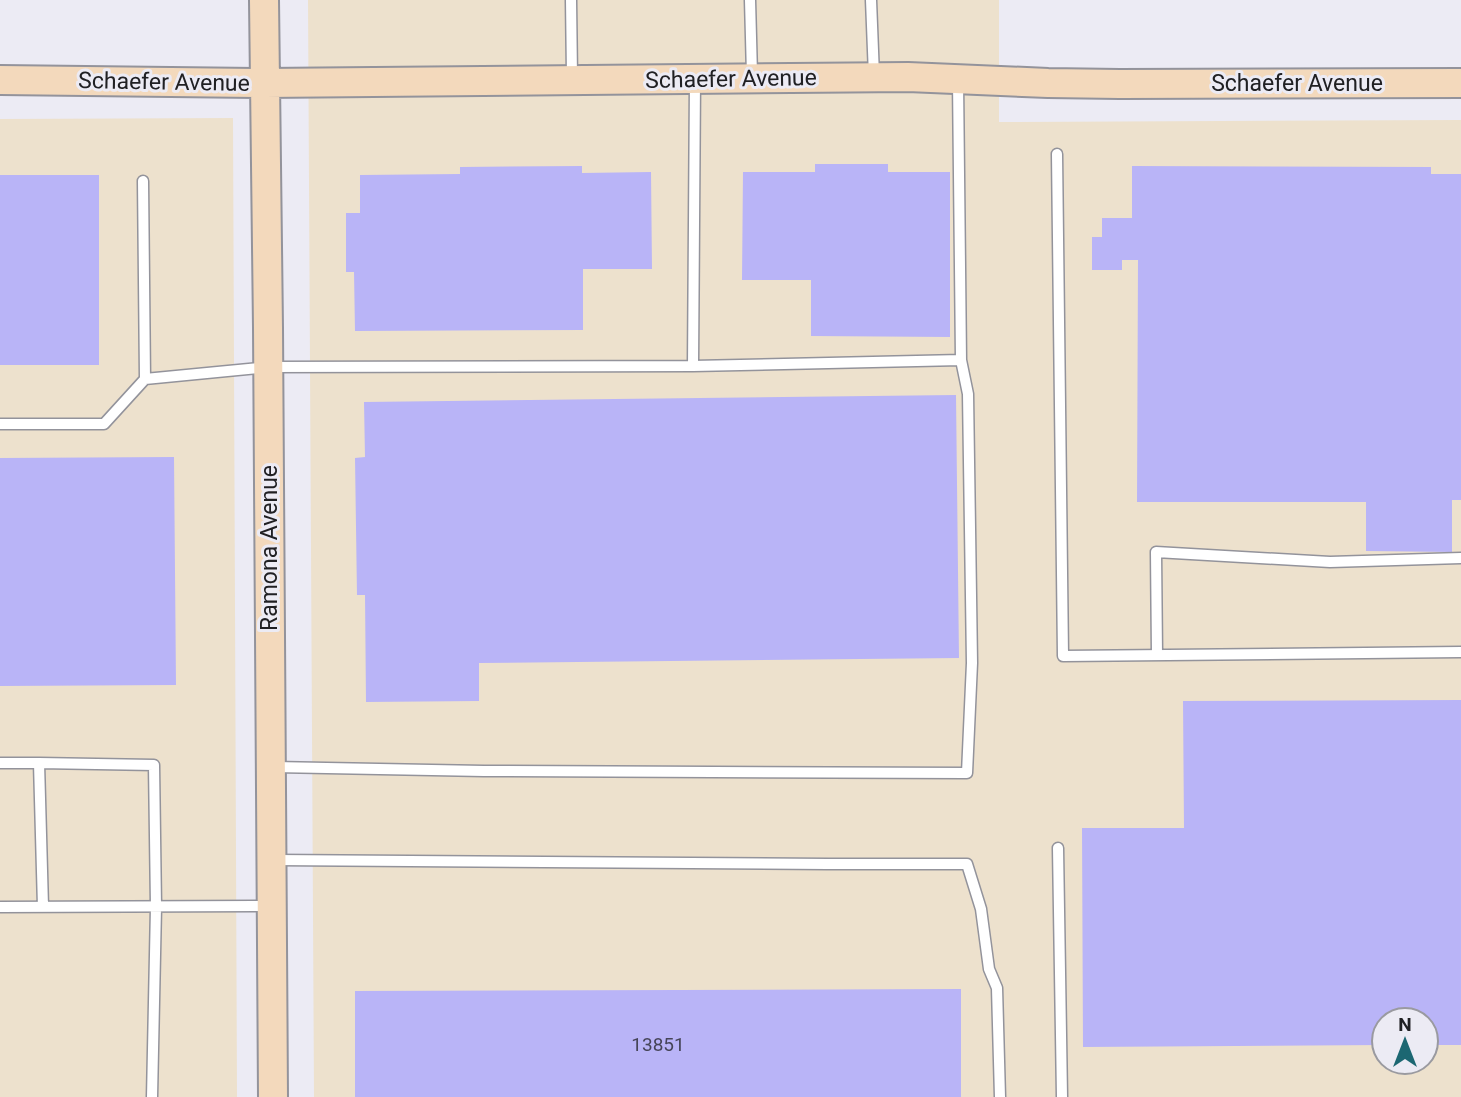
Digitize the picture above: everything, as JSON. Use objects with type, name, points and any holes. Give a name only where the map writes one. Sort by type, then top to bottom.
[{"type":"street","name":"Ramona Avenue","points":[[264,0],[273,1097]]},
{"type":"street","name":"Schaefer Avenue","points":[[0,80],[265,83],[874,77],[1120,84],[1461,83]]},
{"type":"lane","points":[[571,0],[572,80]]},
{"type":"lane","points":[[750,0],[752,79]]},
{"type":"lane","points":[[871,0],[874,77]]},
{"type":"lane","points":[[693,366],[695,79]]},
{"type":"lane","points":[[270,767],[967,773],[972,663],[968,394],[961,360],[958,79]]},
{"type":"lane","points":[[1058,154],[1063,656],[1461,652]]},
{"type":"lane","points":[[143,181],[145,379]]},
{"type":"lane","points":[[0,424],[104,424],[145,379],[268,367],[693,366],[961,360]]},
{"type":"lane","points":[[1157,655],[1156,552],[1330,562],[1461,558]]},
{"type":"lane","points":[[0,763],[154,765],[156,906],[152,1097]]},
{"type":"lane","points":[[39,763],[43,907]]},
{"type":"lane","points":[[1058,848],[1062,1097]]},
{"type":"lane","points":[[271,860],[967,864],[981,909],[989,969],[997,988],[1000,1097]]},
{"type":"lane","points":[[0,907],[271,906]]},
{"type":"shaded area","points":[[308,0],[999,0],[999,122],[1461,120],[1461,1097],[314,1097]]},
{"type":"shaded area","points":[[233,118],[237,1097],[0,1097],[0,119]]},
{"type":"building","points":[[815,164],[888,164],[888,172],[950,172],[950,337],[811,336],[811,280],[742,280],[743,172],[815,172]]},
{"type":"building","points":[[582,166],[582,173],[651,172],[652,269],[583,269],[583,330],[355,331],[354,272],[346,272],[346,213],[360,213],[360,175],[460,174],[460,167]]},
{"type":"building","points":[[1132,166],[1431,167],[1431,174],[1461,174],[1461,500],[1452,500],[1452,552],[1366,551],[1366,502],[1137,502],[1138,260],[1122,260],[1122,270],[1092,270],[1092,237],[1102,237],[1102,218],[1132,218]]},
{"type":"building","points":[[0,175],[99,175],[99,365],[0,365]]},
{"type":"building","points":[[956,395],[959,658],[479,663],[479,701],[366,702],[365,595],[357,595],[355,458],[365,457],[364,402]]},
{"type":"building","points":[[174,457],[176,685],[0,686],[0,458]]},
{"type":"building","points":[[1461,700],[1461,1045],[1440,1045],[1440,1006],[1370,1006],[1370,1045],[1083,1047],[1082,828],[1184,828],[1183,701]]},
{"type":"building","points":[[961,989],[961,1097],[355,1097],[355,991]]}]
